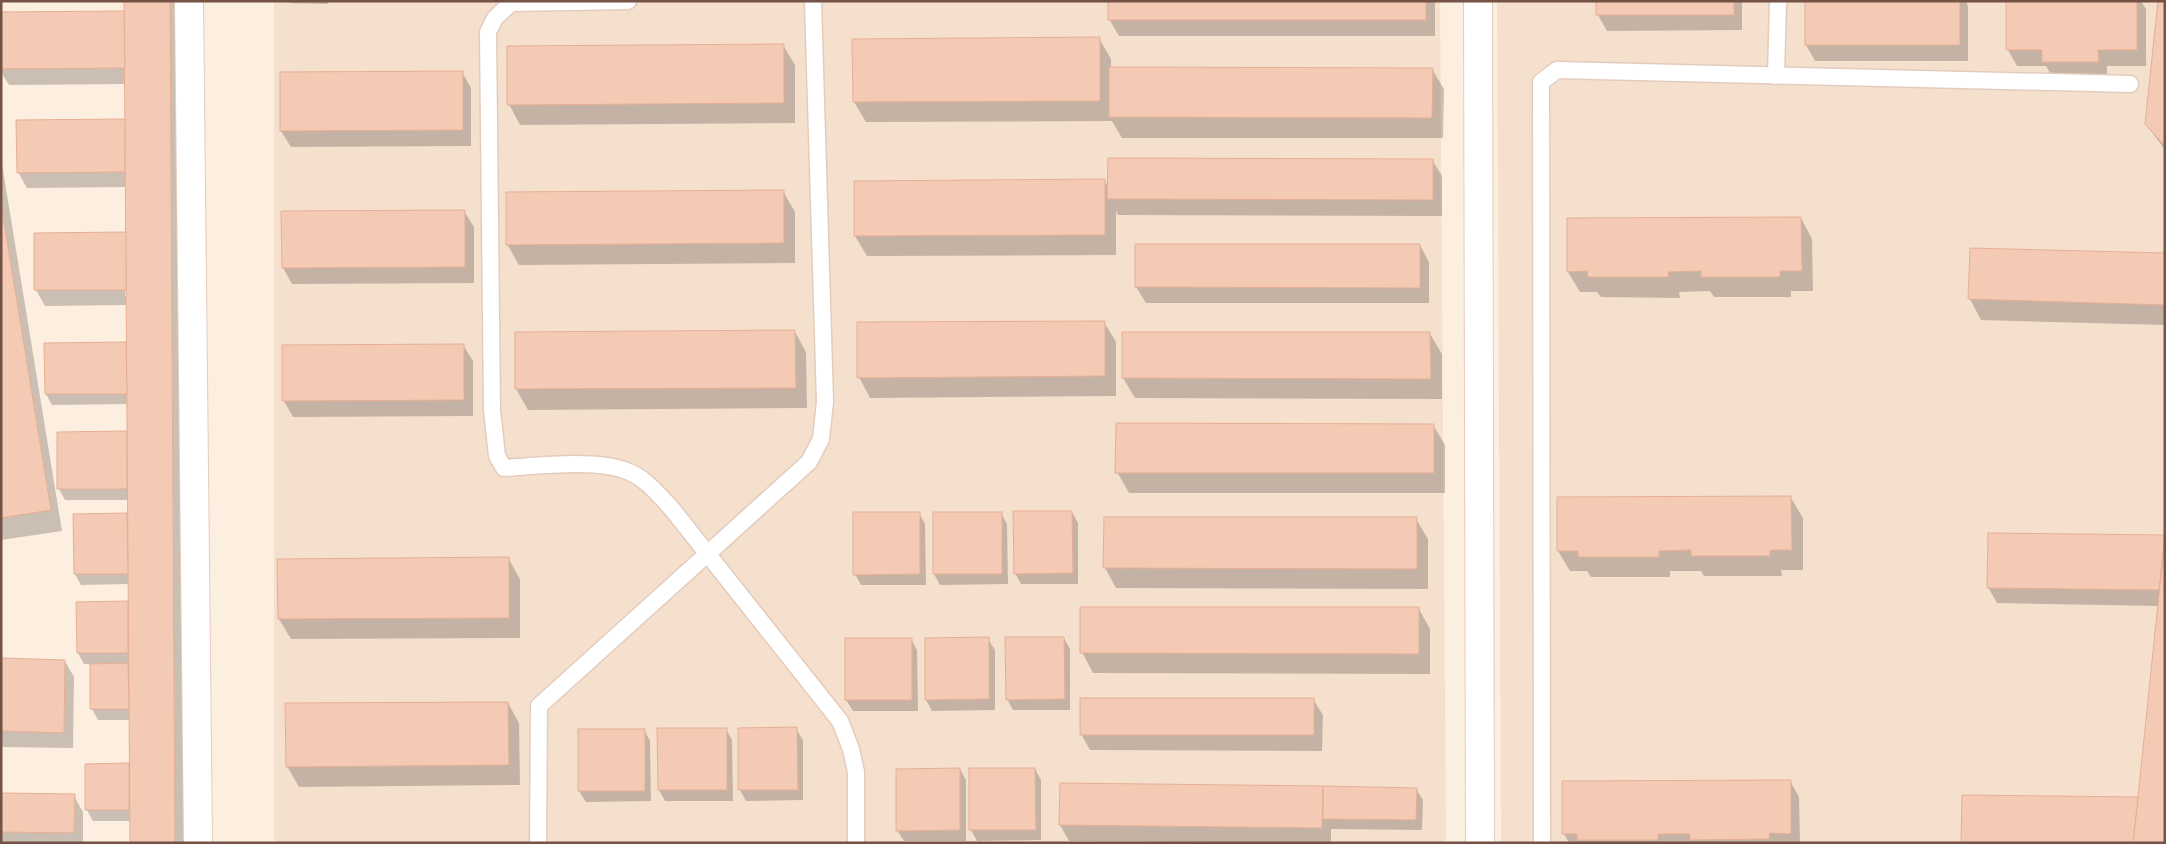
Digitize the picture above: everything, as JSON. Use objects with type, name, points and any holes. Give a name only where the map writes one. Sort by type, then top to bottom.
[{"type":"street","points":[[189,1],[198,843]]},
{"type":"street","points":[[1478,1],[1480,843]]},
{"type":"lane","points":[[628,1],[511,3],[495,18],[488,32],[492,410],[496,456],[504,468],[587,464],[624,470],[649,484],[709,553],[840,721],[851,749],[856,772],[856,843]]},
{"type":"lane","points":[[538,843],[539,706],[809,462],[821,439],[825,402],[813,1]]},
{"type":"lane","points":[[1776,76],[1778,1]]},
{"type":"lane","points":[[1542,843],[1541,82],[1557,70],[2130,84]]},
{"type":"shaded area","points":[[274,1],[1440,1],[1446,843],[274,843]]},
{"type":"shaded area","points":[[1497,1],[2165,1],[2165,843],[1501,843]]},
{"type":"building","points":[[124,1],[170,1],[175,843],[130,843]]},
{"type":"building","points":[[1108,1],[1426,1],[1426,20],[1108,20]]},
{"type":"building","points":[[1596,1],[1734,1],[1734,15],[1596,15]]},
{"type":"building","points":[[1805,1],[1960,1],[1960,45],[1805,45]]},
{"type":"building","points":[[2006,1],[2137,1],[2137,50],[2098,50],[2099,62],[2042,62],[2042,50],[2006,50]]},
{"type":"building","points":[[2158,1],[2165,2],[2165,146],[2145,124]]},
{"type":"building","points":[[124,11],[125,68],[1,69],[1,12]]},
{"type":"building","points":[[1100,37],[1100,101],[853,102],[852,39]]},
{"type":"building","points":[[784,44],[784,103],[507,105],[507,46]]},
{"type":"building","points":[[1109,67],[1433,68],[1432,118],[1109,117]]},
{"type":"building","points":[[463,71],[463,130],[280,131],[280,72]]},
{"type":"building","points":[[125,119],[125,172],[17,173],[16,120]]},
{"type":"building","points":[[1108,158],[1433,159],[1433,200],[1107,199]]},
{"type":"building","points":[[1105,179],[1105,235],[854,236],[854,181]]},
{"type":"building","points":[[784,190],[784,243],[506,245],[506,192]]},
{"type":"building","points":[[1,204],[51,510],[1,518]]},
{"type":"building","points":[[465,210],[465,267],[282,268],[281,211]]},
{"type":"building","points":[[1801,217],[1802,271],[1780,271],[1780,277],[1701,277],[1701,271],[1668,272],[1669,277],[1588,277],[1587,271],[1567,272],[1567,218]]},
{"type":"building","points":[[126,232],[126,290],[34,290],[34,233]]},
{"type":"building","points":[[1135,244],[1420,244],[1420,288],[1135,287]]},
{"type":"building","points":[[1970,248],[2165,253],[2165,305],[1968,299]]},
{"type":"building","points":[[1105,321],[1105,376],[857,378],[857,322]]},
{"type":"building","points":[[795,330],[796,388],[515,389],[515,332]]},
{"type":"building","points":[[1122,332],[1430,332],[1431,379],[1122,378]]},
{"type":"building","points":[[126,342],[127,394],[45,394],[44,343]]},
{"type":"building","points":[[464,344],[464,400],[282,401],[282,345]]},
{"type":"building","points":[[1116,423],[1434,424],[1434,473],[1115,473]]},
{"type":"building","points":[[127,431],[127,489],[57,489],[57,432]]},
{"type":"building","points":[[1791,496],[1792,550],[1770,550],[1770,556],[1691,556],[1691,550],[1659,551],[1659,557],[1578,557],[1578,551],[1557,551],[1557,497]]},
{"type":"building","points":[[1013,511],[1072,511],[1073,573],[1014,574]]},
{"type":"building","points":[[853,512],[920,512],[920,574],[853,575]]},
{"type":"building","points":[[933,512],[1002,512],[1002,574],[933,574]]},
{"type":"building","points":[[127,513],[128,574],[74,574],[73,514]]},
{"type":"building","points":[[1104,517],[1417,517],[1417,569],[1103,568]]},
{"type":"building","points":[[1988,533],[2165,535],[2159,590],[1987,588]]},
{"type":"building","points":[[2165,536],[2165,843],[2133,843],[2138,797]]},
{"type":"building","points":[[509,557],[509,618],[278,619],[277,559]]},
{"type":"building","points":[[128,601],[128,653],[77,653],[76,602]]},
{"type":"building","points":[[1080,607],[1419,607],[1419,654],[1080,653]]},
{"type":"building","points":[[989,637],[989,699],[925,700],[925,638]]},
{"type":"building","points":[[1005,637],[1064,637],[1065,699],[1006,700]]},
{"type":"building","points":[[845,638],[912,638],[912,700],[845,700]]},
{"type":"building","points":[[1,658],[65,660],[64,733],[1,731]]},
{"type":"building","points":[[128,663],[129,709],[90,709],[90,664]]},
{"type":"building","points":[[1080,698],[1314,698],[1314,735],[1080,735]]},
{"type":"building","points":[[508,702],[509,765],[286,767],[285,703]]},
{"type":"building","points":[[797,727],[798,790],[738,790],[738,728]]},
{"type":"building","points":[[657,728],[727,728],[727,790],[658,790]]},
{"type":"building","points":[[578,729],[645,729],[645,791],[578,791]]},
{"type":"building","points":[[129,763],[129,810],[85,810],[85,764]]},
{"type":"building","points":[[960,768],[960,830],[896,831],[896,769]]},
{"type":"building","points":[[969,768],[1035,768],[1036,830],[969,830]]},
{"type":"building","points":[[1791,780],[1791,834],[1770,833],[1769,839],[1690,840],[1690,834],[1658,834],[1658,840],[1577,840],[1577,834],[1562,834],[1562,781]]},
{"type":"building","points":[[1060,783],[1323,786],[1322,828],[1059,825]]},
{"type":"building","points":[[1323,786],[1417,788],[1416,820],[1323,819]]},
{"type":"building","points":[[1,793],[75,794],[74,833],[1,832]]},
{"type":"building","points":[[1962,795],[2138,797],[2133,843],[1961,843]]}]
